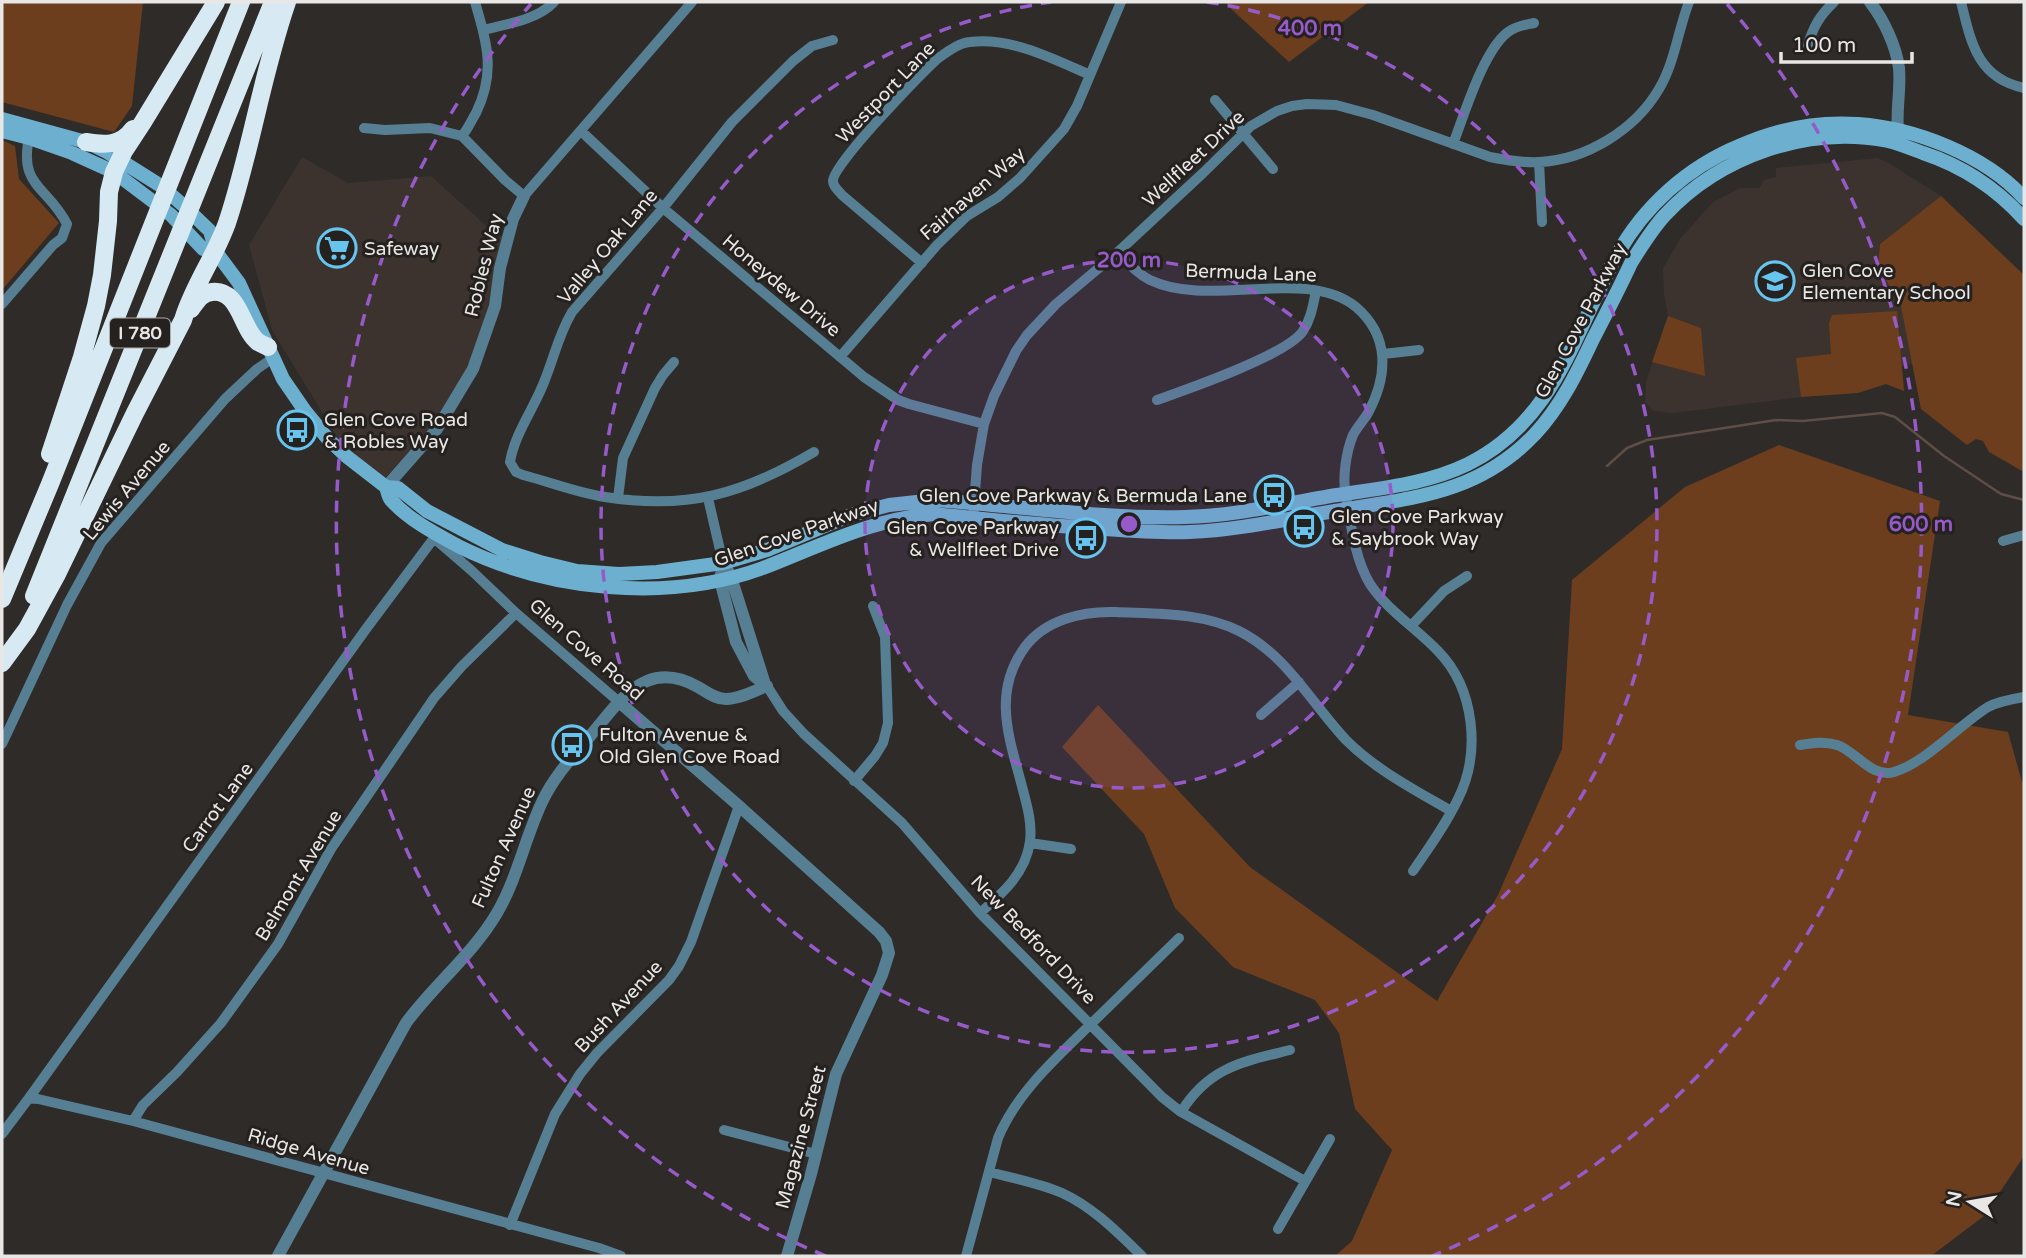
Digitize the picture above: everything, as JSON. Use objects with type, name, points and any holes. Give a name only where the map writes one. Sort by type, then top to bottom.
[{"type":"highway","points":[[2,597],[14,554],[78,370],[96,306],[102,275],[109,192],[116,166],[216,2]]},
{"type":"highway","name":"I 780","points":[[2,597],[242,2]]},
{"type":"highway","name":"I 780","points":[[2,663],[42,578],[273,2]]},
{"type":"highway","points":[[183,320],[209,250],[227,222],[287,2]]},
{"type":"highway","points":[[86,142],[109,145],[118,142],[130,134],[149,110]]},
{"type":"highway","points":[[2,663],[27,629],[56,576],[135,413],[183,320],[197,299],[205,293],[224,293],[234,303],[256,341],[270,353]]},
{"type":"main road","name":"Glen Cove Road","points":[[2,119],[72,153],[116,166]]},
{"type":"main road","name":"Glen Cove Parkway","points":[[411,517],[471,552],[533,573],[619,589],[668,587],[725,579],[760,569],[859,529],[892,520],[935,514],[1082,528],[1182,533],[1221,530],[1417,482],[1452,471],[1502,443],[1528,420],[1548,394],[1618,253],[1654,204],[1684,177],[1710,159],[1763,135],[1818,124],[1842,123],[1893,129],[1966,155],[1999,176],[2024,198]]},
{"type":"main road","name":"Glen Cove Road","points":[[2,131],[86,142],[132,177],[232,271],[287,385],[328,439],[386,487],[398,488],[427,511]]},
{"type":"main road","name":"Glen Cove Parkway","points":[[427,511],[502,550],[578,571],[619,574],[723,563],[767,550],[851,515],[889,505],[935,500],[1139,517],[1187,517],[1432,494],[1492,469],[1534,435],[1557,408],[1572,384],[1631,263],[1664,216],[1713,176],[1749,157],[1806,139],[1837,137],[1885,141],[1939,158],[1968,173],[2014,208],[2024,219]]},
{"type":"main road","name":"Glen Cove Road","points":[[132,177],[169,193],[210,231],[209,250]]},
{"type":"main road","name":"Glen Cove Road","points":[[386,487],[390,500],[411,517]]},
{"type":"street","points":[[461,136],[467,130],[483,98],[488,79],[488,53],[475,2]]},
{"type":"street","points":[[483,30],[518,21],[544,10],[554,2]]},
{"type":"street","name":"Robles Way","points":[[386,487],[436,429],[473,369],[495,306],[500,268],[513,219],[524,196],[692,2]]},
{"type":"street","name":"Fairhaven Way","points":[[840,357],[937,245],[968,216],[998,197],[1020,178],[1064,129],[1077,106],[1121,2]]},
{"type":"street","name":"Wellfleet Drive","points":[[973,518],[984,424],[994,396],[1027,335],[1056,304],[1118,252],[1251,126],[1277,111],[1321,103],[1354,109],[1490,157],[1539,162],[1569,157],[1614,137],[1632,122],[1659,89],[1671,64],[1681,22],[1689,2]]},
{"type":"street","points":[[1808,44],[1822,13],[1834,2]]},
{"type":"street","points":[[1870,2],[1893,46],[1899,68],[1893,129]]},
{"type":"street","points":[[1961,2],[1976,53],[1990,71],[2011,85],[2024,89]]},
{"type":"street","points":[[1453,144],[1486,61],[1506,33],[1515,27],[1534,23]]},
{"type":"street","name":"Valley Oak Lane","points":[[814,452],[788,468],[735,491],[709,498],[656,502],[603,497],[523,475],[516,472],[510,462],[546,378],[562,328],[572,312],[663,208],[732,122],[793,61],[812,46],[833,40]]},
{"type":"street","name":"Westport Lane","points":[[922,263],[834,186],[835,174],[854,148],[937,59],[968,42],[1005,43],[1046,56],[1090,75]]},
{"type":"street","points":[[1215,100],[1273,169]]},
{"type":"street","points":[[364,128],[430,128],[461,136],[524,196]]},
{"type":"street","name":"Honeydew Drive","points":[[581,131],[663,208],[864,377],[898,400],[984,424]]},
{"type":"street","points":[[2,304],[62,238],[67,224],[62,214],[31,178],[27,168],[26,151],[30,133]]},
{"type":"street","points":[[1539,162],[1542,222]]},
{"type":"street","name":"Bermuda Lane","points":[[1118,252],[1147,279],[1191,291],[1272,289],[1330,292],[1354,306],[1367,318],[1376,332],[1384,361],[1379,389],[1367,415],[1354,432],[1348,450],[1347,501],[1356,548],[1371,584],[1450,665],[1468,706],[1471,724],[1470,759],[1458,800],[1413,871]]},
{"type":"street","points":[[1157,400],[1217,378],[1290,343],[1302,333],[1311,314],[1316,291]]},
{"type":"street","points":[[1383,354],[1419,350]]},
{"type":"street","name":"Lewis Avenue","points":[[2,744],[67,605],[101,543],[225,399],[270,353]]},
{"type":"street","points":[[618,498],[623,457],[655,388],[674,362]]},
{"type":"street","name":"New Bedford Drive","points":[[709,498],[736,642],[754,676],[767,686],[783,711],[804,734],[902,823],[981,913],[1162,1097],[1181,1112],[1305,1181]]},
{"type":"street","name":"Glen Cove Road","points":[[411,517],[516,613],[739,806],[879,932],[886,941],[889,953]]},
{"type":"street","points":[[2003,541],[2024,535]]},
{"type":"street","name":"Carrot Lane","points":[[29,1098],[434,538]]},
{"type":"street","points":[[1411,626],[1444,591],[1467,576]]},
{"type":"street","points":[[854,780],[883,743],[888,723],[885,637],[873,606]]},
{"type":"street","name":"Belmont Avenue","points":[[133,1121],[143,1105],[215,1032],[278,944],[331,849],[434,698],[516,613]]},
{"type":"street","points":[[981,913],[1010,886],[1019,873],[1030,843],[1029,811],[1007,727],[1006,687],[1018,657],[1032,636],[1056,622],[1084,614],[1168,614],[1202,619],[1238,631],[1255,640],[1282,662],[1337,730],[1358,751],[1378,767],[1451,811]]},
{"type":"street","name":"Fulton Avenue","points":[[278,1256],[406,1023],[476,942],[497,913],[515,877],[538,811],[550,788],[566,764],[619,702],[648,680],[664,677],[672,677],[719,698],[729,699],[767,686]]},
{"type":"street","points":[[1261,715],[1299,682]]},
{"type":"street","points":[[1800,745],[1835,744],[1864,765],[1886,774],[1893,773],[1930,751],[1990,706],[2024,696]]},
{"type":"street","name":"Bush Avenue","points":[[510,1224],[555,1114],[580,1074],[679,966],[691,942],[739,806]]},
{"type":"street","points":[[1030,843],[1071,849]]},
{"type":"street","points":[[966,1256],[998,1138],[1015,1105],[1045,1070],[1178,938]]},
{"type":"street","name":"Magazine Street","points":[[787,1256],[836,1074],[882,975],[889,953]]},
{"type":"street","points":[[1181,1112],[1199,1088],[1213,1076],[1251,1060],[1290,1050]]},
{"type":"street","points":[[2,1135],[29,1098]]},
{"type":"street","name":"Ridge Avenue","points":[[29,1098],[133,1121],[621,1256]]},
{"type":"street","points":[[724,1130],[816,1154]]},
{"type":"street","points":[[1278,1229],[1330,1139]]},
{"type":"street","points":[[989,1172],[1059,1192],[1075,1200],[1111,1227],[1142,1256]]},
{"type":"shaded area","points":[[2,2],[143,2],[132,106],[114,132],[2,102]]},
{"type":"shaded area","points":[[1226,2],[1369,2],[1289,62]]},
{"type":"shaded area","points":[[2,140],[15,146],[19,179],[59,223],[2,290]]},
{"type":"shaded area","points":[[302,157],[348,183],[431,176],[494,233],[502,236],[490,300],[470,369],[440,418],[383,480],[337,437],[272,330],[249,245]]},
{"type":"shaded area","name":"Glen Cove Elementary School","points":[[1878,158],[1941,196],[1880,244],[1878,266],[1901,307],[1912,361],[1912,364],[1902,366],[1904,391],[1886,384],[1858,393],[1801,397],[1673,413],[1653,411],[1645,402],[1646,382],[1668,316],[1663,268],[1680,239],[1713,202],[1740,188],[1759,188],[1764,180],[1776,177],[1776,168]]},
{"type":"shaded area","points":[[1941,196],[2024,275],[2024,472],[1989,452],[1983,441],[1976,439],[1967,445],[1921,409],[1901,307],[1878,266],[1880,244]]},
{"type":"shaded area","points":[[1897,311],[1904,391],[1886,384],[1858,393],[1801,397],[1796,358],[1831,354],[1829,323],[1832,315]]},
{"type":"shaded area","points":[[1668,316],[1701,328],[1705,376],[1652,362]]},
{"type":"shaded area","points":[[1779,445],[1940,501],[1908,715],[2008,732],[2024,782],[2024,1156],[1984,1216],[1931,1256],[1335,1256],[1352,1241],[1392,1150],[1355,1109],[1339,1033],[1315,1000],[1233,967],[1175,908],[1144,834],[1062,747],[1098,705],[1250,867],[1437,1001],[1498,895],[1562,749],[1572,580],[1685,487]]},
{"type":"waterway","points":[[1607,466],[1627,448],[1647,440],[1776,420],[1803,421],[1882,413],[1895,417],[1944,456],[2001,494],[2024,500]]},
{"type":"place","name":"Safeway","points":[[337,248]]},
{"type":"place","name":"Glen Cove Elementary School","points":[[1775,281]]},
{"type":"place","name":"Glen Cove Road & Robles Way","points":[[297,430]]},
{"type":"place","name":"Glen Cove Parkway & Bermuda Lane","points":[[1274,495]]},
{"type":"place","name":"Glen Cove Parkway & Saybrook Way","points":[[1304,527]]},
{"type":"place","name":"Glen Cove Parkway & Wellfleet Drive","points":[[1086,538]]},
{"type":"place","name":"Fulton Avenue & Old Glen Cove Road","points":[[572,745]]}]
